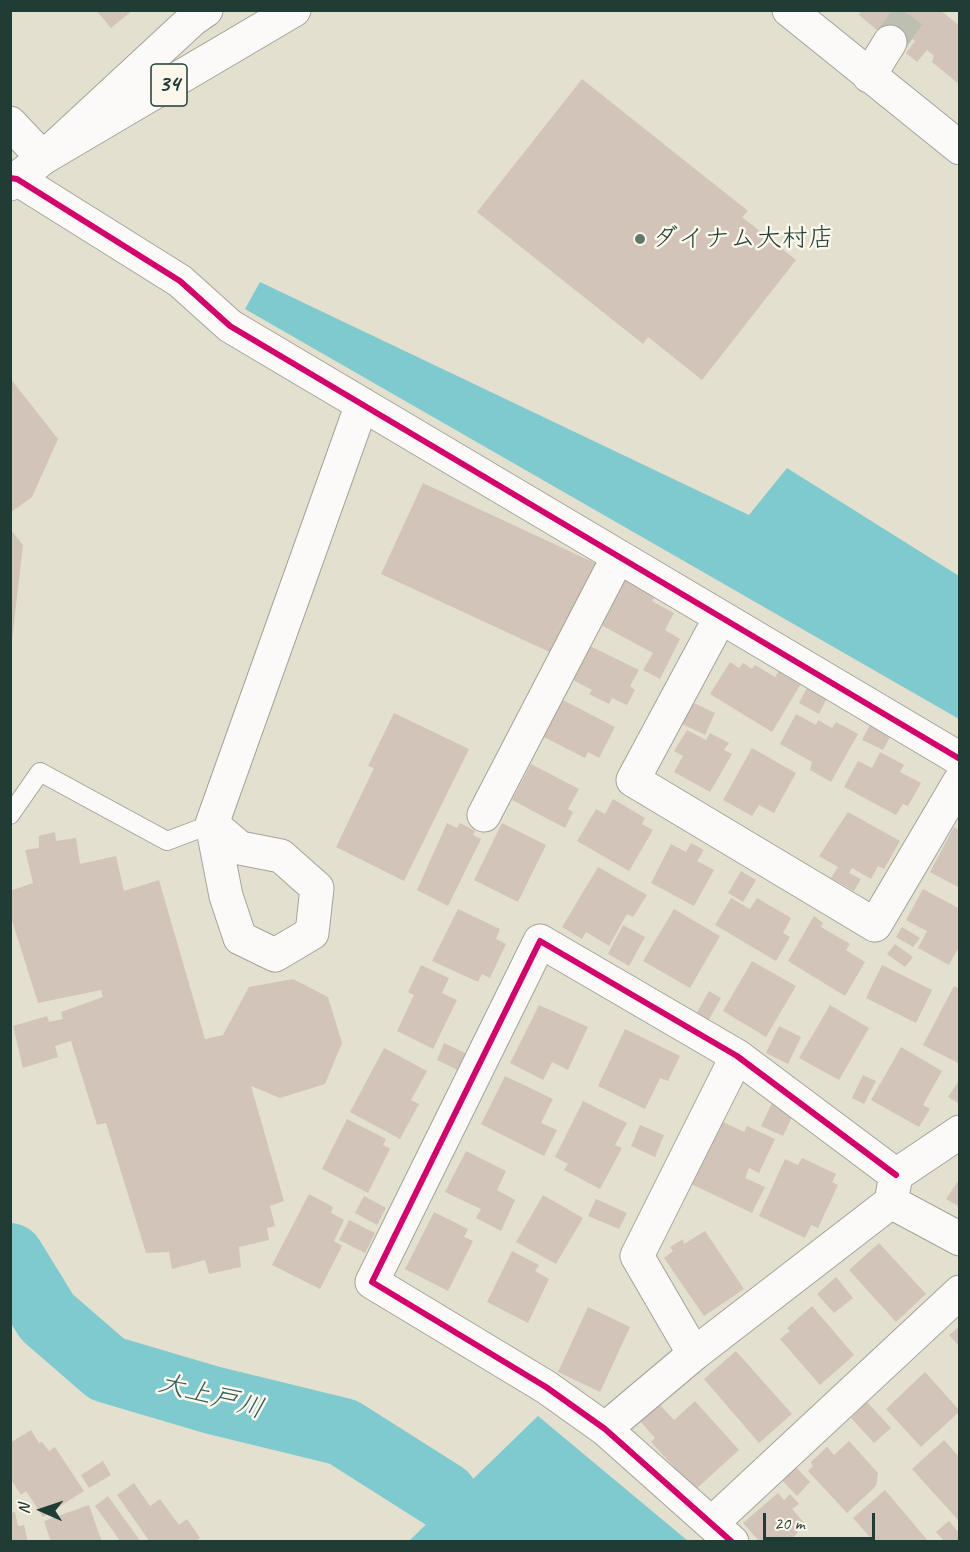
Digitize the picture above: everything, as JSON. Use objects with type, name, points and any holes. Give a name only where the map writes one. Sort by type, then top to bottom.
[{"type":"main road","name":"34","points":[[43,158],[193,19],[206,10]]},
{"type":"main road","name":"34","points":[[13,180],[43,158],[294,10]]},
{"type":"main road","points":[[789,10],[960,148]]},
{"type":"main road","points":[[869,76],[890,42]]},
{"type":"main road","points":[[10,123],[43,158]]},
{"type":"main road","points":[[13,180],[180,281],[230,326],[960,759]]},
{"type":"main road","points":[[212,824],[362,404]]},
{"type":"main road","points":[[484,815],[618,557]]},
{"type":"main road","points":[[720,618],[633,780],[875,925],[960,781]]},
{"type":"main road","points":[[960,1239],[893,1189],[736,1056],[540,941],[372,1282],[546,1387],[605,1429],[722,1532],[960,1292]]},
{"type":"main road","points":[[694,1354],[637,1256],[736,1056]]},
{"type":"main road","points":[[605,1429],[960,1132]]},
{"type":"lane","points":[[10,815],[40,772],[166,841],[212,824]]},
{"type":"water","points":[[260,282],[749,515],[787,468],[959,576],[959,719],[245,309]]},
{"type":"water","points":[[538,1416],[688,1541],[409,1541]]},
{"type":"building","points":[[96,10],[133,10],[111,28]]},
{"type":"building","points":[[861,10],[940,10],[960,26],[960,85],[932,62],[934,56],[927,50],[917,62],[906,53],[915,41],[908,36],[897,47],[859,15]]},
{"type":"building","name":"ダイナム大村店","points":[[582,79],[748,211],[742,217],[796,260],[702,380],[648,337],[643,344],[477,212]]},
{"type":"building","points":[[10,378],[58,439],[32,497],[10,513]]},
{"type":"building","points":[[423,483],[597,564],[556,655],[381,574]]},
{"type":"building","points":[[10,529],[23,545],[12,640],[10,640]]},
{"type":"building","points":[[625,575],[658,592],[652,601],[674,613],[665,630],[680,639],[660,679],[643,670],[653,653],[599,624]]},
{"type":"building","points":[[590,646],[639,670],[630,686],[635,690],[627,705],[612,698],[609,704],[589,694],[592,690],[573,680]]},
{"type":"building","points":[[730,662],[739,668],[743,663],[752,669],[755,665],[775,677],[782,666],[804,679],[772,732],[710,694]]},
{"type":"building","points":[[810,682],[830,692],[819,714],[799,703]]},
{"type":"building","points":[[561,699],[615,727],[599,758],[588,752],[585,758],[542,736]]},
{"type":"building","points":[[690,701],[715,713],[705,735],[680,723]]},
{"type":"building","points":[[394,713],[469,749],[404,881],[336,847],[374,768],[368,766]]},
{"type":"building","points":[[796,714],[816,725],[818,720],[832,728],[836,722],[858,734],[831,782],[810,770],[812,762],[780,744]]},
{"type":"building","points":[[874,717],[895,727],[883,750],[862,740]]},
{"type":"building","points":[[687,730],[706,740],[710,733],[729,743],[724,750],[732,754],[710,792],[674,772],[683,756],[674,751]]},
{"type":"building","points":[[752,748],[796,773],[774,813],[759,805],[752,816],[723,800]]},
{"type":"building","points":[[880,752],[904,765],[900,772],[921,783],[908,806],[903,804],[896,815],[844,787],[858,761],[872,768]]},
{"type":"building","points":[[531,764],[579,789],[568,809],[573,812],[565,828],[512,800]]},
{"type":"building","points":[[613,799],[645,818],[642,824],[653,830],[629,871],[577,841],[596,809],[605,814]]},
{"type":"building","points":[[848,812],[900,841],[884,869],[878,866],[871,879],[852,868],[849,873],[861,879],[854,891],[831,878],[838,867],[819,856]]},
{"type":"building","points":[[447,823],[457,828],[460,823],[475,831],[473,835],[481,839],[448,906],[417,890]]},
{"type":"building","points":[[502,823],[546,845],[518,902],[474,880]]},
{"type":"building","points":[[954,827],[960,830],[960,888],[930,872]]},
{"type":"building","points":[[55,832],[56,841],[76,838],[80,864],[116,856],[124,891],[159,880],[205,1039],[223,1035],[249,987],[293,979],[328,997],[342,1043],[325,1084],[280,1098],[251,1086],[284,1201],[270,1206],[275,1226],[267,1228],[269,1240],[239,1247],[241,1267],[209,1274],[205,1260],[172,1269],[169,1252],[146,1253],[106,1123],[97,1125],[71,1041],[55,1046],[58,1057],[23,1068],[13,1026],[47,1016],[49,1022],[63,1019],[61,1012],[103,997],[101,990],[38,1003],[10,914],[10,891],[33,883],[25,850],[39,848],[39,836]]},
{"type":"building","points":[[691,843],[704,850],[697,861],[714,870],[694,906],[651,883],[671,844],[686,852]]},
{"type":"building","points":[[598,867],[647,895],[633,917],[627,914],[609,946],[586,932],[582,939],[562,927]]},
{"type":"building","points":[[741,871],[756,880],[743,902],[728,893]]},
{"type":"building","points":[[923,889],[960,909],[960,945],[949,965],[918,948],[927,931],[906,920]]},
{"type":"building","points":[[731,898],[750,909],[757,898],[791,918],[783,933],[790,937],[776,961],[715,925]]},
{"type":"building","points":[[458,909],[500,929],[496,939],[506,944],[490,978],[482,974],[478,982],[432,961]]},
{"type":"building","points":[[674,909],[720,936],[690,988],[643,961]]},
{"type":"building","points":[[814,916],[823,923],[821,927],[850,944],[846,950],[865,962],[845,996],[788,961]]},
{"type":"building","points":[[623,925],[645,937],[629,966],[608,954]]},
{"type":"building","points":[[902,927],[920,938],[913,947],[896,937]]},
{"type":"building","points":[[895,944],[913,957],[905,967],[887,954]]},
{"type":"building","points":[[752,961],[796,986],[766,1037],[723,1011]]},
{"type":"building","points":[[421,965],[449,978],[442,993],[457,1000],[433,1049],[397,1031],[414,995],[408,992]]},
{"type":"building","points":[[882,965],[932,990],[916,1023],[866,998]]},
{"type":"building","points":[[954,986],[960,989],[960,1064],[923,1045]]},
{"type":"building","points":[[709,991],[721,998],[708,1021],[696,1014]]},
{"type":"building","points":[[539,1005],[588,1027],[568,1070],[552,1062],[543,1080],[510,1063]]},
{"type":"building","points":[[830,1005],[869,1028],[839,1080],[799,1058]]},
{"type":"building","points":[[779,1026],[801,1037],[788,1064],[766,1053]]},
{"type":"building","points":[[625,1029],[680,1056],[668,1081],[660,1078],[645,1109],[598,1086]]},
{"type":"building","points":[[444,1043],[469,1055],[462,1072],[437,1060]]},
{"type":"building","points":[[901,1047],[942,1071],[923,1105],[930,1109],[919,1127],[871,1100]]},
{"type":"building","points":[[384,1048],[427,1071],[411,1100],[419,1104],[400,1139],[350,1112]]},
{"type":"building","points":[[863,1075],[876,1081],[864,1104],[852,1098]]},
{"type":"building","points":[[505,1076],[553,1099],[541,1123],[557,1130],[544,1156],[481,1124]]},
{"type":"building","points":[[960,1079],[960,1104],[948,1097]]},
{"type":"building","points":[[583,1101],[627,1123],[615,1145],[622,1148],[600,1189],[564,1170],[568,1164],[555,1157]]},
{"type":"building","points":[[772,1103],[794,1113],[783,1136],[761,1126]]},
{"type":"building","points":[[347,1119],[386,1139],[383,1145],[390,1149],[368,1193],[322,1169]]},
{"type":"building","points":[[717,1119],[744,1132],[747,1126],[775,1139],[759,1173],[749,1168],[745,1178],[765,1187],[752,1213],[687,1182]]},
{"type":"building","points":[[640,1125],[664,1135],[655,1157],[631,1146]]},
{"type":"building","points":[[466,1151],[506,1171],[497,1190],[515,1200],[501,1231],[476,1218],[481,1209],[445,1192]]},
{"type":"building","points":[[802,1158],[836,1174],[832,1182],[838,1185],[818,1228],[811,1225],[805,1238],[759,1216],[785,1159],[798,1165]]},
{"type":"building","points":[[960,1178],[960,1207],[946,1199]]},
{"type":"building","points":[[309,1194],[333,1207],[331,1213],[344,1220],[334,1241],[342,1246],[320,1289],[272,1265]]},
{"type":"building","points":[[543,1195],[583,1218],[556,1264],[516,1242]]},
{"type":"building","points":[[364,1196],[386,1208],[377,1225],[355,1213]]},
{"type":"building","points":[[596,1199],[627,1213],[619,1229],[588,1216]]},
{"type":"building","points":[[434,1212],[468,1229],[464,1237],[473,1241],[448,1291],[405,1269]]},
{"type":"building","points":[[349,1220],[375,1233],[365,1253],[339,1240]]},
{"type":"building","points":[[705,1231],[744,1289],[704,1316],[664,1258],[673,1251],[670,1247],[683,1239],[684,1244]]},
{"type":"building","points":[[879,1243],[926,1294],[896,1322],[849,1270]]},
{"type":"building","points":[[512,1251],[539,1265],[535,1271],[549,1279],[528,1323],[487,1302]]},
{"type":"building","points":[[836,1277],[853,1298],[834,1313],[817,1294]]},
{"type":"building","points":[[812,1306],[854,1355],[820,1385],[780,1339],[790,1331],[787,1328]]},
{"type":"building","points":[[588,1307],[630,1327],[600,1392],[558,1372]]},
{"type":"building","points":[[960,1326],[960,1347],[949,1335]]},
{"type":"building","points":[[736,1351],[792,1414],[759,1443],[704,1379]]},
{"type":"building","points":[[925,1372],[960,1411],[921,1447],[886,1409]]},
{"type":"building","points":[[695,1401],[739,1450],[695,1490],[651,1442],[655,1438],[639,1420],[658,1403],[674,1420]]},
{"type":"building","points":[[867,1402],[891,1428],[874,1443],[851,1418]]},
{"type":"building","points":[[31,1430],[39,1443],[42,1442],[49,1451],[55,1447],[84,1491],[43,1517],[26,1491],[21,1495],[10,1478],[10,1443]]},
{"type":"building","points":[[944,1440],[960,1458],[958,1520],[912,1469]]},
{"type":"building","points":[[849,1441],[878,1473],[876,1486],[847,1513],[808,1471],[813,1466],[811,1462],[827,1447],[834,1455]]},
{"type":"building","points":[[103,1461],[111,1475],[89,1488],[81,1475]]},
{"type":"building","points":[[793,1464],[810,1482],[797,1496],[779,1477]]},
{"type":"building","points":[[134,1483],[150,1506],[160,1499],[179,1525],[187,1519],[200,1538],[195,1542],[150,1542],[117,1495]]},
{"type":"building","points":[[885,1490],[929,1542],[874,1542],[853,1518]]},
{"type":"building","points":[[778,1493],[784,1500],[790,1494],[799,1504],[792,1509],[806,1525],[788,1542],[760,1542],[743,1523]]},
{"type":"building","points":[[108,1496],[141,1542],[121,1542],[95,1506]]},
{"type":"building","points":[[89,1505],[102,1542],[51,1542],[44,1521]]},
{"type":"building","points":[[15,1512],[18,1526],[24,1525],[28,1542],[10,1542],[10,1513]]},
{"type":"building","points":[[949,1521],[960,1534],[960,1542],[945,1542],[936,1532]]},
{"type":"waterway","name":"大上戸川","points":[[10,1257],[47,1317],[107,1369],[212,1400],[343,1432],[444,1496]]},
{"type":"tunnel","points":[[890,42],[912,10]]},
{"type":"cycle path","points":[[10,178],[17,179],[180,281],[230,326],[960,759]]},
{"type":"cycle path","points":[[732,1542],[605,1429],[546,1387],[372,1282],[540,941],[737,1056],[896,1175]]},
{"type":"place","name":"ダイナム大村店","points":[[640,239]]}]
